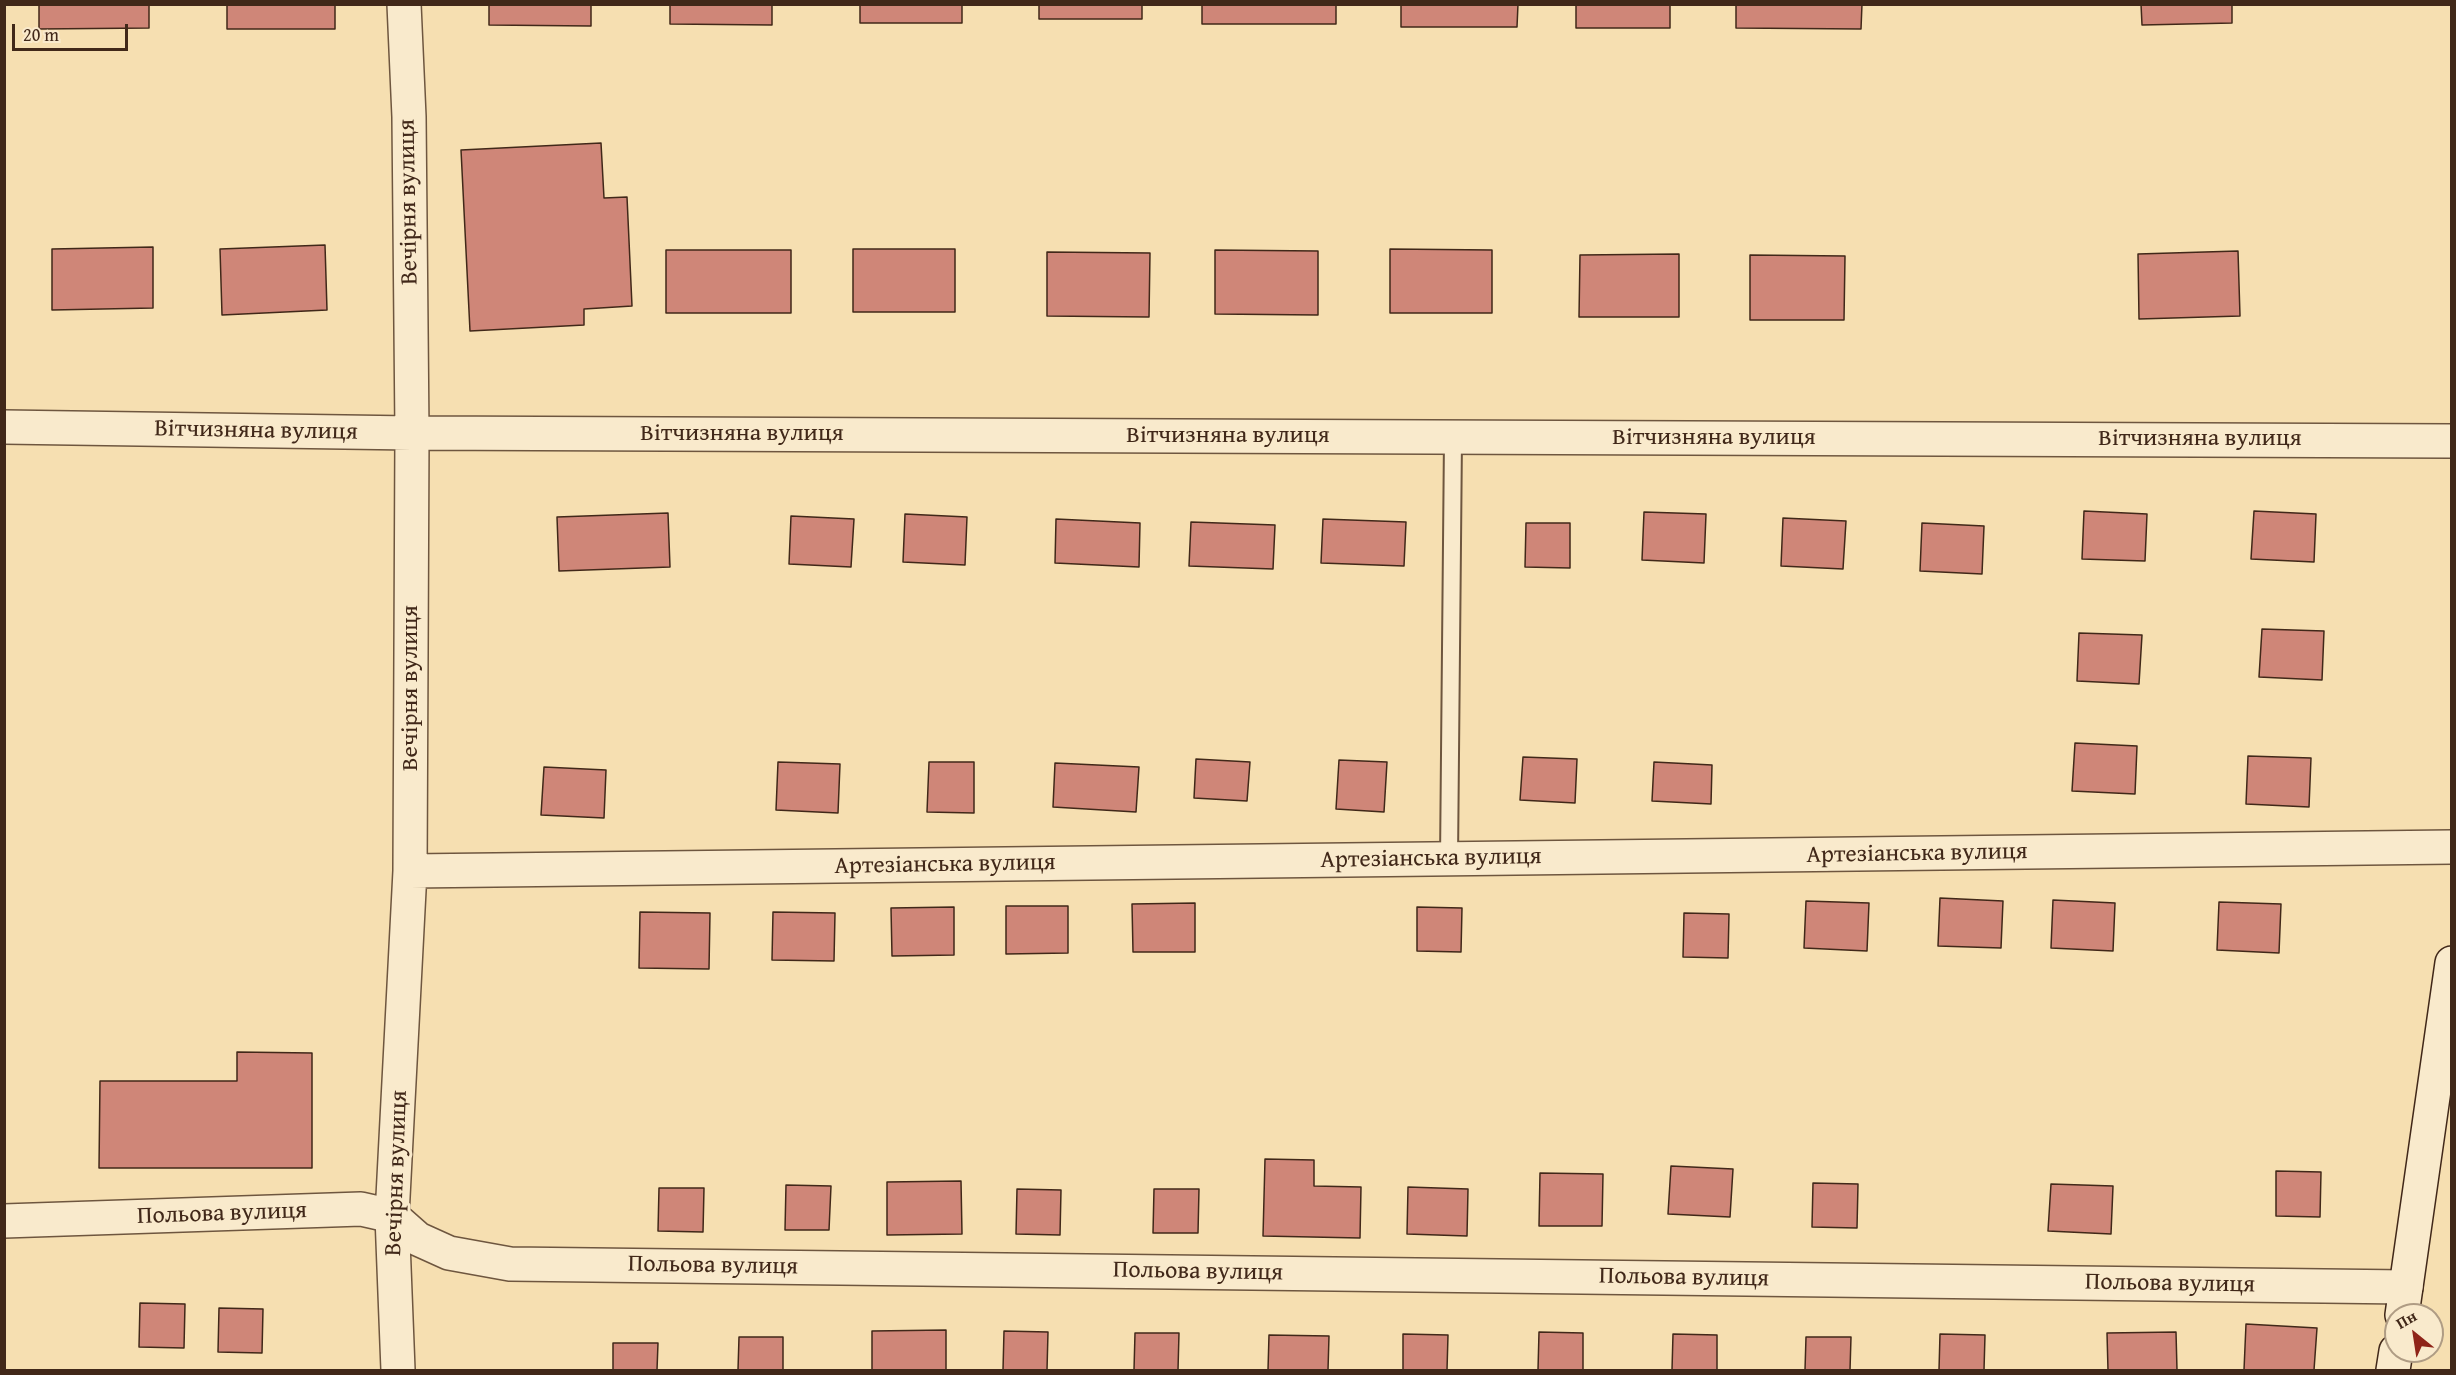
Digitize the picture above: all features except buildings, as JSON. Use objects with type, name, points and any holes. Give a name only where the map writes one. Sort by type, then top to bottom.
[{"type":"street","name":"Вечірня вулиця","points":[[398,1371],[392,1216],[410,871],[412,433],[409,117],[404,4]]},
{"type":"street","name":"Вітчизняна вулиця","points":[[4,427],[412,433],[2451,441]]},
{"type":"street","name":"Артезіанська вулиця","points":[[410,871],[2451,847]]},
{"type":"street","points":[[2404,1301],[2451,963]]},
{"type":"street","name":"Польова вулиця","points":[[4,1221],[362,1209],[392,1216],[418,1239],[449,1253],[510,1264],[2404,1301]]},
{"type":"lane","points":[[1449,859],[1453,438]]}]
